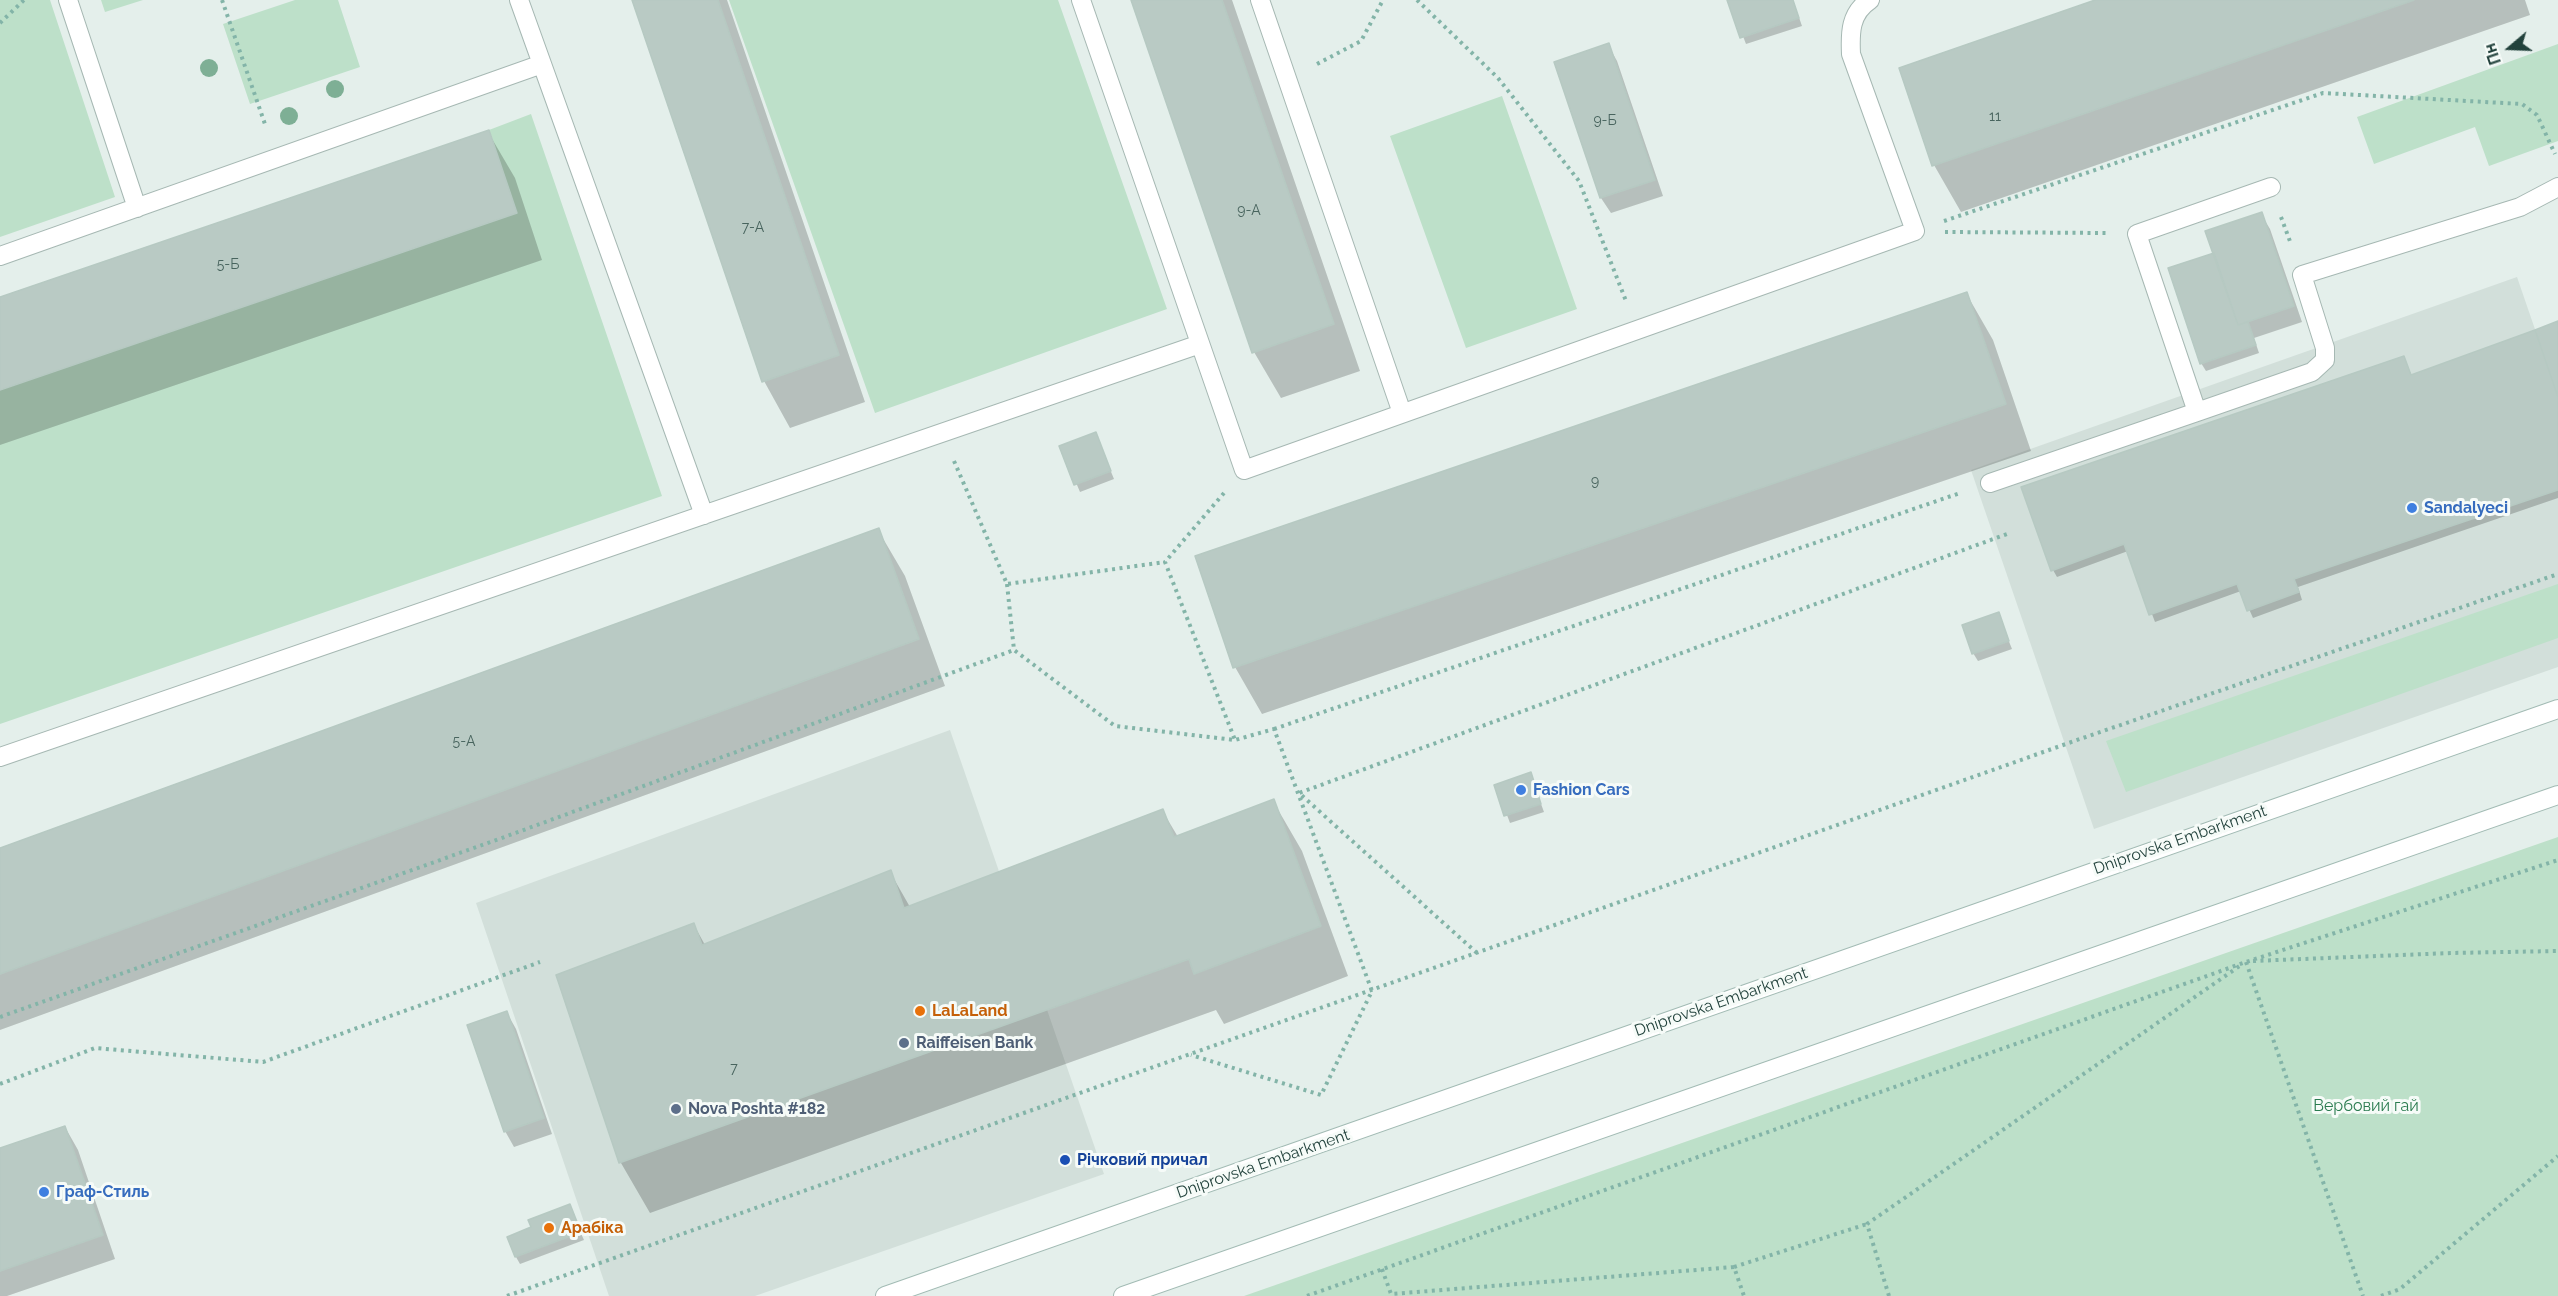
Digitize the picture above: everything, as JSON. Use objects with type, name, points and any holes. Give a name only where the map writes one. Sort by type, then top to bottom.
[{"type":"main road","points":[[68,0],[137,208]]},
{"type":"main road","points":[[519,0],[704,515]]},
{"type":"main road","points":[[1081,0],[1244,470],[1915,231],[1851,54],[1850,28],[1861,6],[1870,0]]},
{"type":"main road","points":[[1260,0],[1402,413]]},
{"type":"main road","points":[[0,256],[542,64]]},
{"type":"main road","points":[[2197,412],[2137,234],[2271,187]]},
{"type":"main road","points":[[1990,483],[2312,372],[2325,360],[2325,348],[2302,275],[2520,207],[2558,187]]},
{"type":"main road","points":[[0,757],[1200,344]]},
{"type":"main road","name":"Dniprovska Embarkment","points":[[885,1296],[2558,709]]},
{"type":"main road","points":[[1123,1296],[2558,795]]},
{"type":"path","points":[[0,23],[24,0]]},
{"type":"path","points":[[222,0],[277,158]]},
{"type":"path","points":[[1288,80],[1361,40],[1383,0]]},
{"type":"path","points":[[1417,0],[1498,78],[1579,181],[1637,330]]},
{"type":"path","points":[[1915,231],[2323,93],[2522,104],[2537,115],[2558,164]]},
{"type":"path","points":[[2271,187],[2302,275]]},
{"type":"path","points":[[1915,231],[2137,234]]},
{"type":"path","points":[[942,433],[1007,584],[1014,650],[1114,726],[1235,740],[1274,729],[1990,483]]},
{"type":"path","points":[[1007,584],[1165,562],[1244,470]]},
{"type":"path","points":[[1299,793],[2007,534]]},
{"type":"path","points":[[1165,562],[1235,740]]},
{"type":"path","points":[[507,1296],[2080,739],[2558,574]]},
{"type":"path","points":[[0,1017],[499,839],[1014,650]]},
{"type":"path","points":[[1190,1055],[1321,1095],[1372,991],[1274,729]]},
{"type":"path","points":[[1299,793],[1477,953]]},
{"type":"path","points":[[1307,1296],[2246,962],[2558,860]]},
{"type":"path","points":[[1382,1269],[1391,1294],[1734,1268],[1867,1224],[2246,962],[2558,951]]},
{"type":"path","points":[[0,1084],[95,1048],[263,1062],[540,962]]},
{"type":"path","points":[[2246,962],[2363,1296]]},
{"type":"path","points":[[2381,1296],[2400,1289],[2558,1155]]},
{"type":"path","points":[[1867,1224],[1890,1296]]},
{"type":"path","points":[[1734,1268],[1744,1296]]},
{"type":"shaded area","points":[[2517,277],[2558,396],[2558,667],[2094,829],[1971,470]]},
{"type":"shaded area","points":[[950,730],[1104,1174],[755,1296],[609,1296],[476,903]]},
{"type":"green space","points":[[0,0],[50,0],[115,197],[0,237]]},
{"type":"green space","points":[[101,0],[143,0],[105,12]]},
{"type":"green space","points":[[295,0],[338,0],[360,67],[250,104],[223,24]]},
{"type":"green space","points":[[729,0],[1058,0],[1167,309],[875,413]]},
{"type":"green space","points":[[2558,44],[2558,141],[2489,166],[2475,127],[2374,164],[2357,117]]},
{"type":"green space","points":[[1502,96],[1577,309],[1466,348],[1390,136]]},
{"type":"green space","points":[[531,114],[662,496],[0,724],[0,390],[516,213],[489,130]]},
{"type":"green space","points":[[2558,584],[2558,638],[2126,792],[2106,741]]},
{"type":"green space","name":"Вербовий гай","points":[[2558,837],[2558,1296],[1244,1296]]},
{"type":"building","points":[[632,0],[718,0],[839,355],[762,382]]},
{"type":"building","points":[[1131,0],[1222,0],[1334,324],[1252,353]]},
{"type":"building","points":[[1727,0],[1793,0],[1799,18],[1740,38]]},
{"type":"building","points":[[2095,0],[2414,0],[1932,166],[1899,68]]},
{"type":"building","points":[[1609,43],[1655,180],[1600,198],[1554,62]]},
{"type":"building","points":[[489,130],[517,213],[0,390],[0,297]]},
{"type":"building","points":[[2262,212],[2294,306],[2238,325],[2205,231]]},
{"type":"building","points":[[2214,253],[2238,325],[2248,322],[2256,345],[2200,364],[2168,268]]},
{"type":"building","points":[[1967,292],[2006,404],[1233,668],[1195,556]]},
{"type":"building","points":[[2558,321],[2558,397],[2535,330]]},
{"type":"building","points":[[2535,330],[2558,397],[2558,490],[2294,579],[2299,592],[2247,611],[2237,584],[2149,615],[2124,544],[2051,571],[2021,487],[2404,356],[2411,375]]},
{"type":"building","points":[[1096,432],[1111,471],[1074,485],[1059,446]]},
{"type":"building","points":[[879,528],[919,639],[0,974],[0,848]]},
{"type":"building","points":[[1999,612],[2009,641],[1972,654],[1962,625]]},
{"type":"building","points":[[1531,772],[1541,804],[1504,816],[1494,785]]},
{"type":"building","points":[[1274,799],[1321,926],[1194,974],[1189,959],[619,1163],[556,975],[694,923],[702,945],[891,870],[904,908],[1163,809],[1174,837]]},
{"type":"building","points":[[507,1011],[544,1118],[504,1132],[467,1025]]},
{"type":"building","name":"Граф-Стиль","points":[[65,1126],[103,1235],[0,1271],[0,1148]]},
{"type":"building","points":[[570,1204],[581,1232],[515,1257],[507,1237],[531,1227],[528,1220]]},
{"type":"place","name":"Sandalyeci","points":[[2412,508]]},
{"type":"place","name":"Fashion Cars","points":[[1521,790]]},
{"type":"place","name":"LaLaLand","points":[[920,1011]]},
{"type":"place","name":"Raiffeisen Bank","points":[[904,1043]]},
{"type":"place","name":"Nova Poshta #182","points":[[676,1109]]},
{"type":"place","name":"Річковий причал","points":[[1065,1160]]},
{"type":"place","name":"Граф-Стиль","points":[[44,1192]]},
{"type":"place","name":"Арабіка","points":[[549,1228]]}]
